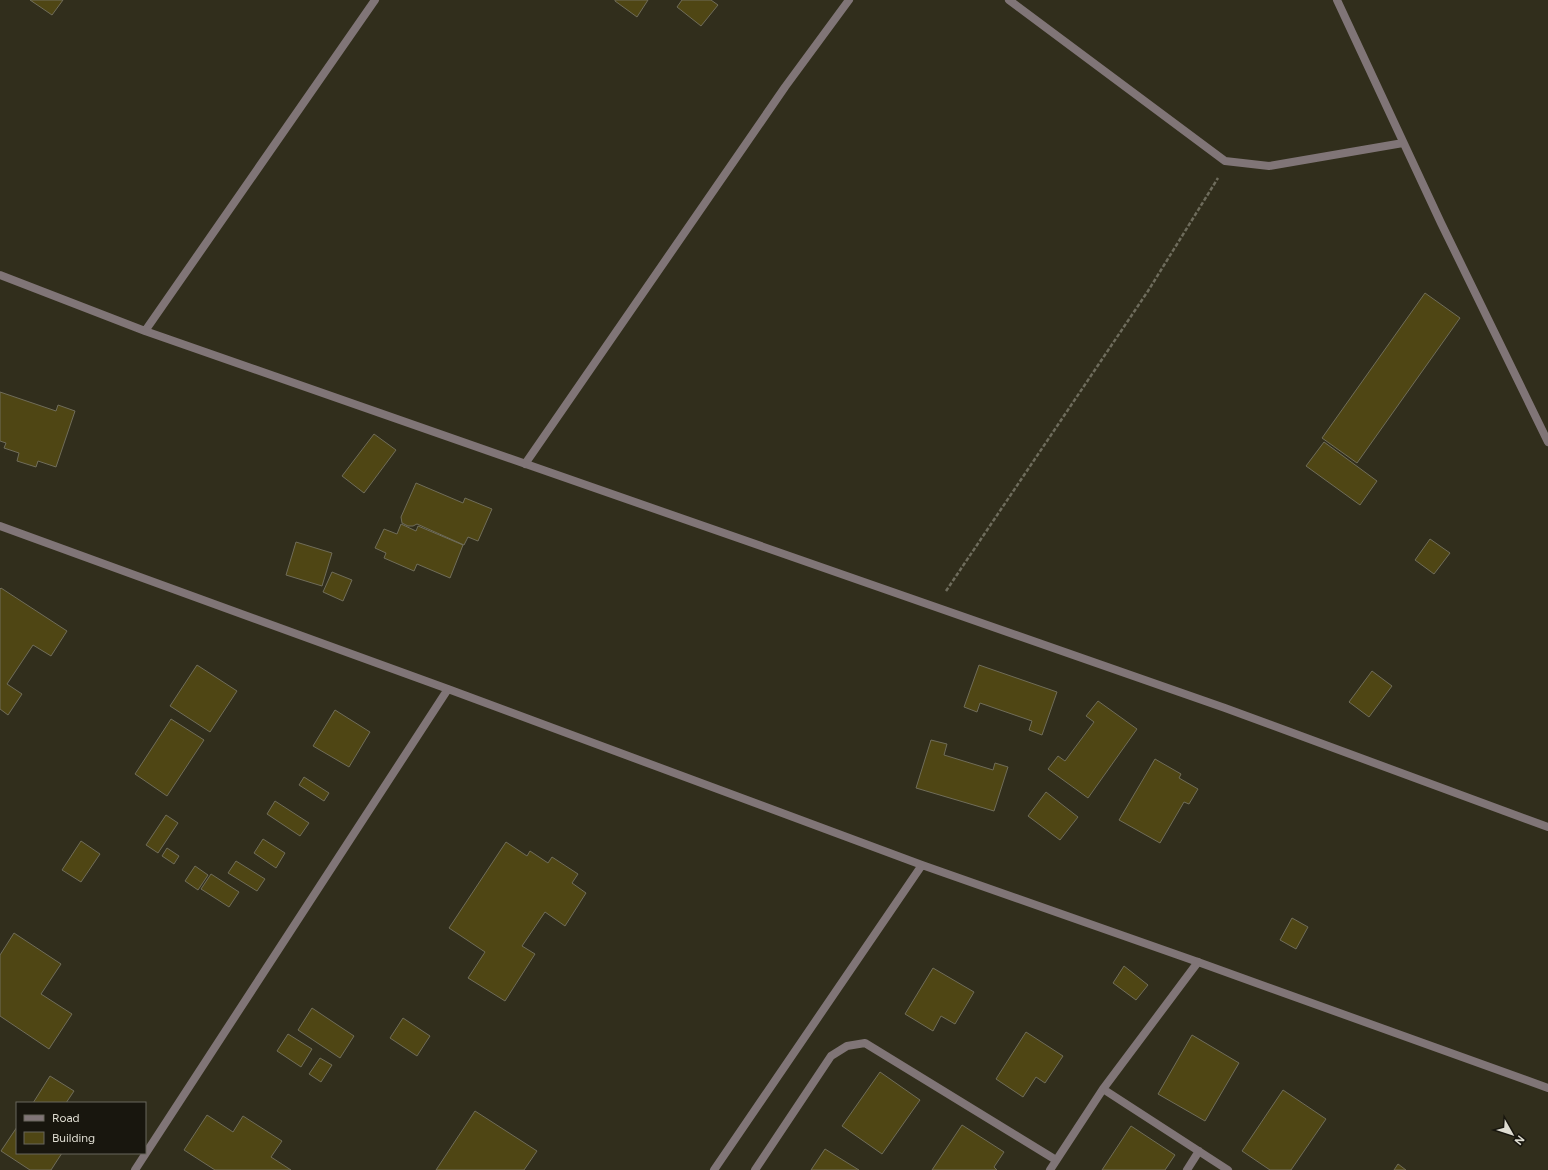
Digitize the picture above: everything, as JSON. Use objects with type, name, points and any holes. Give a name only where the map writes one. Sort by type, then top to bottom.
[{"type":"street","points":[[145,331],[375,0]]},
{"type":"street","points":[[525,464],[785,87],[849,0]]},
{"type":"street","points":[[1009,0],[1225,161],[1269,166],[1403,143]]},
{"type":"street","points":[[1337,0],[1441,223],[1548,442]]},
{"type":"street","points":[[0,275],[145,331],[1225,708],[1548,827]]},
{"type":"street","points":[[0,526],[448,689],[922,865],[1198,962],[1548,1088]]},
{"type":"street","points":[[146,1153],[448,689]]},
{"type":"street","points":[[714,1170],[922,865]]},
{"type":"street","points":[[1050,1170],[1103,1089],[1198,962]]},
{"type":"street","points":[[755,1170],[830,1056],[847,1046],[865,1043],[1056,1160]]},
{"type":"street","points":[[1103,1089],[1228,1170]]},
{"type":"street","points":[[1187,1170],[1199,1151]]},
{"type":"street","points":[[135,1170],[145,1154]]},
{"type":"path","points":[[935,607],[1148,291],[1215,184],[1225,161]]},
{"type":"building","points":[[30,0],[63,0],[52,15]]},
{"type":"building","points":[[615,0],[648,0],[637,17]]},
{"type":"building","points":[[682,0],[711,0],[718,5],[701,26],[677,7]]},
{"type":"building","points":[[1425,293],[1460,318],[1357,463],[1322,438]]},
{"type":"building","points":[[0,392],[56,411],[58,405],[75,411],[56,467],[38,461],[36,467],[17,461],[19,453],[4,448],[6,443],[0,441]]},
{"type":"building","points":[[374,434],[396,450],[364,493],[342,476]]},
{"type":"building","points":[[1324,442],[1377,481],[1360,505],[1306,466]]},
{"type":"building","points":[[416,483],[463,503],[465,498],[492,509],[478,541],[468,537],[464,545],[417,524],[408,526],[402,523],[401,517]]},
{"type":"building","points":[[401,524],[416,531],[418,526],[463,545],[450,578],[417,564],[414,571],[384,558],[386,553],[375,548],[384,529],[397,534]]},
{"type":"building","points":[[1430,539],[1450,553],[1434,574],[1415,560]]},
{"type":"building","points":[[296,542],[332,553],[322,586],[286,575]]},
{"type":"building","points":[[332,572],[352,580],[343,601],[323,592]]},
{"type":"building","points":[[1,588],[67,631],[51,656],[33,645],[7,684],[22,694],[8,715],[0,709]]},
{"type":"building","points":[[197,665],[237,691],[210,732],[170,706]]},
{"type":"building","points":[[979,665],[1057,692],[1042,735],[1029,730],[1032,721],[980,703],[977,712],[964,707]]},
{"type":"building","points":[[1372,671],[1392,686],[1369,717],[1349,702]]},
{"type":"building","points":[[1098,701],[1137,729],[1088,798],[1048,769],[1058,756],[1065,761],[1094,722],[1086,716]]},
{"type":"building","points":[[335,710],[370,732],[349,767],[313,746]]},
{"type":"building","points":[[171,719],[204,740],[167,796],[135,774]]},
{"type":"building","points":[[931,740],[947,744],[944,755],[993,770],[995,763],[1008,767],[994,811],[916,788]]},
{"type":"building","points":[[1155,759],[1181,774],[1179,778],[1198,789],[1189,804],[1184,802],[1160,843],[1119,820]]},
{"type":"building","points":[[304,777],[329,793],[324,801],[299,785]]},
{"type":"building","points":[[1046,792],[1078,817],[1060,840],[1028,816]]},
{"type":"building","points":[[275,801],[309,823],[300,836],[267,814]]},
{"type":"building","points":[[166,815],[178,823],[158,853],[146,845]]},
{"type":"building","points":[[263,839],[285,853],[276,868],[254,853]]},
{"type":"building","points":[[81,841],[100,854],[81,882],[62,870]]},
{"type":"building","points":[[506,842],[527,856],[530,851],[548,863],[552,857],[578,874],[572,883],[586,893],[565,926],[545,912],[522,946],[535,954],[505,1001],[468,978],[485,952],[449,928]]},
{"type":"building","points":[[167,848],[179,856],[174,864],[162,856]]},
{"type":"building","points":[[236,861],[265,879],[257,891],[228,873]]},
{"type":"building","points":[[195,866],[208,875],[198,890],[185,881]]},
{"type":"building","points":[[211,874],[239,892],[229,907],[201,889]]},
{"type":"building","points":[[1292,918],[1308,927],[1296,949],[1280,940]]},
{"type":"building","points":[[14,933],[61,964],[41,994],[72,1014],[49,1049],[0,1016],[0,955]]},
{"type":"building","points":[[1124,966],[1148,985],[1136,1000],[1113,983]]},
{"type":"building","points":[[933,968],[974,992],[955,1024],[941,1016],[933,1031],[905,1014]]},
{"type":"building","points":[[312,1008],[354,1036],[340,1058],[298,1030]]},
{"type":"building","points":[[403,1018],[430,1036],[417,1056],[390,1038]]},
{"type":"building","points":[[1026,1032],[1063,1056],[1045,1083],[1036,1077],[1023,1097],[996,1079]]},
{"type":"building","points":[[288,1034],[312,1049],[301,1067],[277,1051]]},
{"type":"building","points":[[1192,1035],[1239,1063],[1205,1121],[1158,1094]]},
{"type":"building","points":[[320,1058],[332,1065],[321,1082],[309,1074]]},
{"type":"building","points":[[880,1072],[920,1100],[882,1154],[842,1126]]},
{"type":"building","points":[[50,1076],[74,1091],[67,1102],[34,1102]]},
{"type":"building","points":[[1283,1090],[1326,1119],[1291,1170],[1270,1170],[1242,1151]]},
{"type":"building","points":[[475,1111],[537,1151],[524,1170],[436,1170]]},
{"type":"building","points":[[207,1115],[233,1132],[243,1116],[282,1141],[271,1157],[291,1170],[215,1170],[184,1150]]},
{"type":"building","points":[[962,1125],[1004,1152],[994,1167],[997,1170],[932,1170]]},
{"type":"building","points":[[1131,1126],[1175,1155],[1165,1170],[1102,1170]]},
{"type":"building","points":[[16,1128],[16,1154],[61,1154],[51,1170],[30,1170],[1,1151]]},
{"type":"building","points":[[825,1149],[859,1170],[811,1170]]},
{"type":"building","points":[[1398,1164],[1406,1170],[1394,1170]]}]
